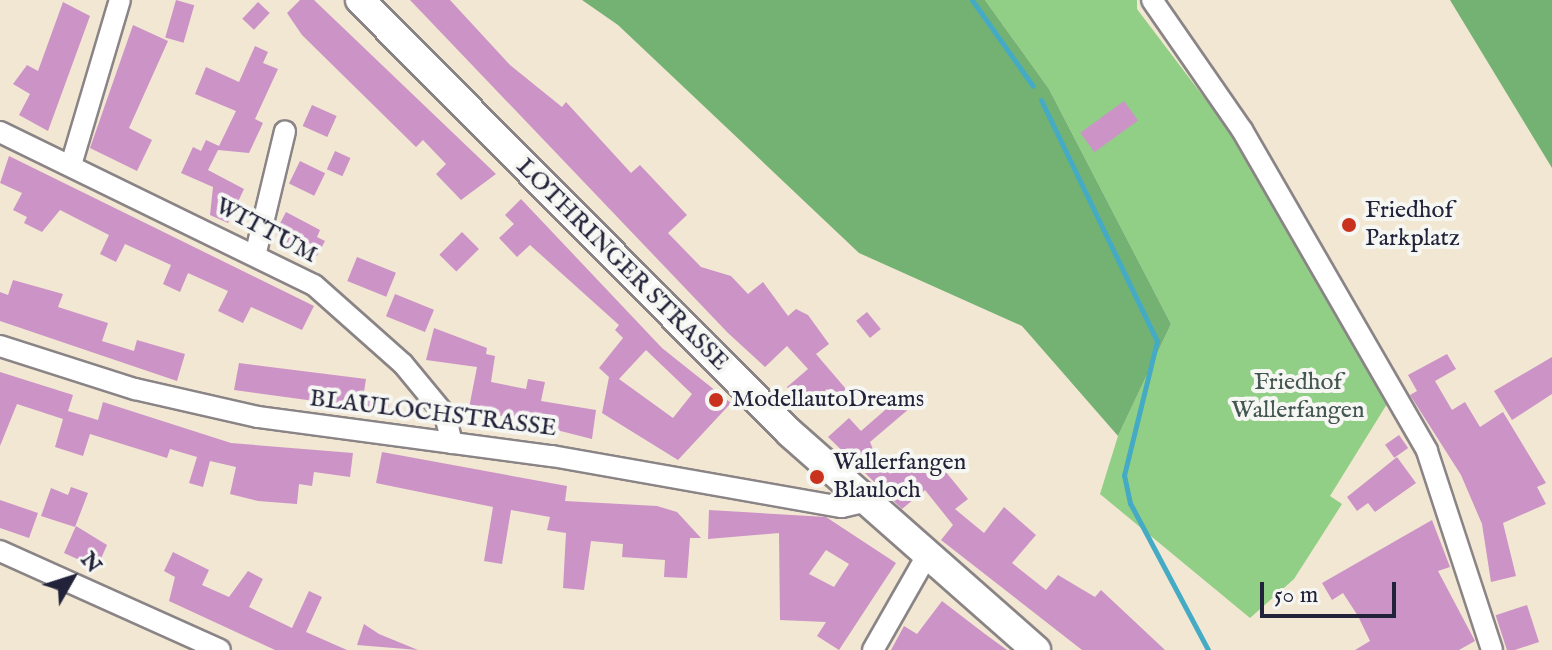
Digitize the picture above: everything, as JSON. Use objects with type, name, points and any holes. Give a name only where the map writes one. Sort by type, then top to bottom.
[{"type":"street","points":[[71,165],[120,0]]},
{"type":"street","name":"LOTHRINGER STRASSE","points":[[360,0],[864,502],[1036,650]]},
{"type":"street","points":[[1152,0],[1242,130],[1427,451],[1492,650]]},
{"type":"street","points":[[256,252],[285,131]]},
{"type":"street","name":"WITTUM","points":[[0,132],[256,252],[369,330],[445,415],[452,443]]},
{"type":"street","name":"BLAULOCHSTRASSE","points":[[0,346],[194,405],[452,443],[842,507],[864,502]]},
{"type":"street","points":[[0,551],[220,650]]},
{"type":"street","points":[[873,650],[926,557]]},
{"type":"green space","points":[[582,0],[985,0],[1049,89],[1171,324],[1118,436],[1022,326],[859,253],[618,25]]},
{"type":"green space","name":"Friedhof Wallerfangen","points":[[985,0],[1137,0],[1137,9],[1234,137],[1384,394],[1387,404],[1330,496],[1342,504],[1294,579],[1250,618],[1100,494],[1118,436],[1171,324],[1049,89]]},
{"type":"green space","points":[[1450,0],[1552,0],[1552,168]]},
{"type":"building","points":[[176,0],[194,5],[184,43],[165,37]]},
{"type":"building","points":[[300,0],[314,0],[496,174],[461,200],[436,174],[446,164],[423,140],[416,147],[302,35],[287,13]]},
{"type":"building","points":[[410,0],[450,0],[510,65],[562,107],[566,102],[631,173],[640,165],[687,215],[668,233],[701,267],[731,276],[748,294],[763,282],[788,316],[796,309],[808,315],[829,344],[816,354],[846,389],[835,399],[827,389],[805,409],[787,387],[808,369],[787,346],[765,367],[728,333]]},
{"type":"building","points":[[63,2],[90,16],[48,131],[19,115],[30,94],[13,84],[27,65],[38,71]]},
{"type":"building","points":[[258,2],[270,13],[254,30],[242,19]]},
{"type":"building","points":[[133,25],[168,41],[129,128],[152,140],[137,171],[90,148]]},
{"type":"building","points":[[255,46],[268,52],[263,63],[278,69],[255,119],[263,123],[249,153],[218,150],[208,170],[244,189],[228,223],[210,215],[213,187],[181,173],[193,147],[201,151],[206,140],[219,146],[236,111],[195,94],[206,67],[239,82]]},
{"type":"building","points":[[1124,101],[1138,120],[1094,152],[1080,133]]},
{"type":"building","points":[[312,105],[337,116],[327,137],[303,126]]},
{"type":"building","points":[[335,151],[351,158],[342,176],[327,169]]},
{"type":"building","points":[[9,156],[314,306],[302,330],[251,307],[243,323],[218,311],[228,291],[188,273],[180,292],[163,284],[171,265],[125,244],[116,262],[100,254],[109,235],[60,210],[42,232],[24,223],[27,217],[13,210],[22,193],[0,183]]},
{"type":"building","points":[[300,161],[325,173],[314,196],[289,183]]},
{"type":"building","points":[[521,199],[662,348],[731,403],[678,460],[602,413],[609,377],[599,368],[623,338],[615,330],[619,325],[530,245],[517,257],[499,238],[514,224],[505,215]],"holes":[[[646,350],[692,394],[673,418],[619,379]]]},
{"type":"building","points":[[286,212],[320,230],[317,237],[325,241],[317,256],[294,252],[275,233]]},
{"type":"building","points":[[462,232],[479,249],[456,272],[439,255]]},
{"type":"building","points":[[357,257],[396,273],[386,297],[347,281]]},
{"type":"building","points":[[13,280],[63,294],[58,307],[108,323],[102,341],[134,351],[137,340],[185,354],[177,381],[0,321],[0,292],[8,295]]},
{"type":"building","points":[[395,294],[434,310],[425,332],[386,316]]},
{"type":"building","points":[[867,312],[881,329],[870,338],[856,321]]},
{"type":"building","points":[[434,328],[487,348],[486,354],[495,356],[491,382],[526,389],[528,379],[545,382],[541,401],[596,410],[592,439],[469,408],[477,367],[426,360]]},
{"type":"building","points":[[1447,354],[1456,369],[1435,381],[1452,410],[1465,402],[1480,427],[1503,412],[1546,483],[1537,487],[1546,504],[1503,523],[1516,576],[1491,582],[1482,524],[1461,475],[1410,395],[1417,391],[1408,375]]},
{"type":"building","points":[[1552,357],[1552,394],[1512,420],[1494,391]]},
{"type":"building","points":[[239,363],[366,379],[364,392],[390,396],[388,411],[234,390]]},
{"type":"building","points":[[0,372],[73,395],[68,411],[98,420],[103,402],[231,443],[353,453],[350,477],[314,472],[312,486],[299,484],[297,504],[258,501],[230,494],[236,467],[210,461],[203,487],[189,483],[197,457],[170,449],[167,458],[90,434],[83,456],[55,447],[63,419],[17,404],[0,446]]},
{"type":"building","points":[[900,397],[910,408],[870,442],[881,469],[889,462],[898,473],[916,458],[935,479],[945,471],[968,499],[955,509],[984,533],[1004,507],[1036,535],[1012,563],[1046,590],[1058,575],[1095,597],[1101,590],[1165,650],[1082,650],[941,540],[953,525],[925,490],[902,509],[828,437],[849,418],[861,431]]},
{"type":"building","points":[[1399,435],[1408,448],[1394,458],[1385,445]]},
{"type":"building","points":[[382,452],[567,486],[565,501],[657,506],[677,512],[701,538],[690,538],[687,578],[664,577],[665,560],[622,557],[623,544],[591,541],[584,590],[563,588],[566,533],[547,530],[550,517],[511,510],[502,564],[484,561],[493,507],[376,483]]},
{"type":"building","points":[[1397,457],[1416,483],[1375,512],[1368,503],[1357,511],[1347,497]]},
{"type":"building","points":[[71,487],[88,493],[75,527],[41,516],[51,488],[68,495]]},
{"type":"building","points":[[0,500],[38,513],[29,538],[0,528]]},
{"type":"building","points":[[709,510],[826,517],[896,563],[839,650],[817,636],[826,622],[780,620],[779,533],[708,539]],"holes":[[[826,550],[849,564],[834,587],[809,574]]]},
{"type":"building","points":[[1432,520],[1450,567],[1438,571],[1475,641],[1459,650],[1355,650],[1370,641],[1358,616],[1343,593],[1332,600],[1322,583]]},
{"type":"building","points":[[76,526],[107,545],[97,568],[64,553]]},
{"type":"building","points":[[173,552],[209,570],[202,585],[229,597],[248,571],[263,579],[249,607],[292,628],[309,591],[322,597],[306,632],[347,650],[275,650],[169,601],[175,577],[164,571]]},
{"type":"building","points":[[942,601],[1007,650],[891,650],[904,626],[917,634]]},
{"type":"building","points":[[1527,605],[1539,642],[1507,650],[1496,615]]},
{"type":"building","points":[[364,624],[379,634],[418,650],[357,645]]},
{"type":"waterway","points":[[972,0],[1033,86]]},
{"type":"waterway","points":[[1041,100],[1157,341],[1124,475],[1130,503],[1208,650]]},
{"type":"place","name":"Friedhof Parkplatz","points":[[1349,225]]},
{"type":"place","name":"ModellautoDreams","points":[[716,400]]},
{"type":"place","name":"Wallerfangen Blauloch","points":[[817,477]]}]
